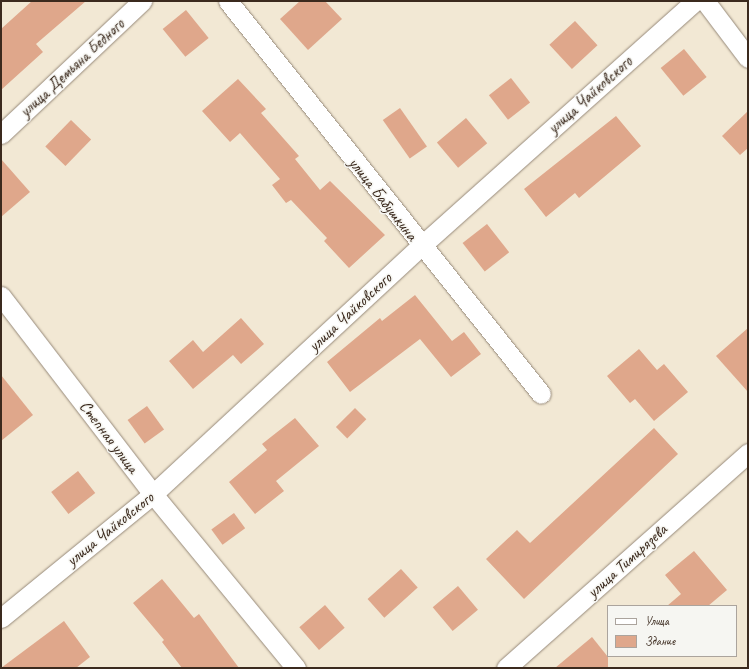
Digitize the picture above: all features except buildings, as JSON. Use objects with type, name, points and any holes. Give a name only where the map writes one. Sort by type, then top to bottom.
[{"type":"street","name":"улица Демьяна Бедного","points":[[1,134],[142,1]]},
{"type":"street","name":"улица Бабушкина","points":[[228,1],[421,246],[541,394]]},
{"type":"street","name":"улица Чайковского","points":[[1,618],[153,494],[421,246],[695,1]]},
{"type":"street","points":[[705,1],[748,58]]},
{"type":"street","name":"Степная улица","points":[[1,296],[153,494],[296,668]]},
{"type":"street","name":"улица Тимирязева","points":[[506,668],[748,453]]}]
